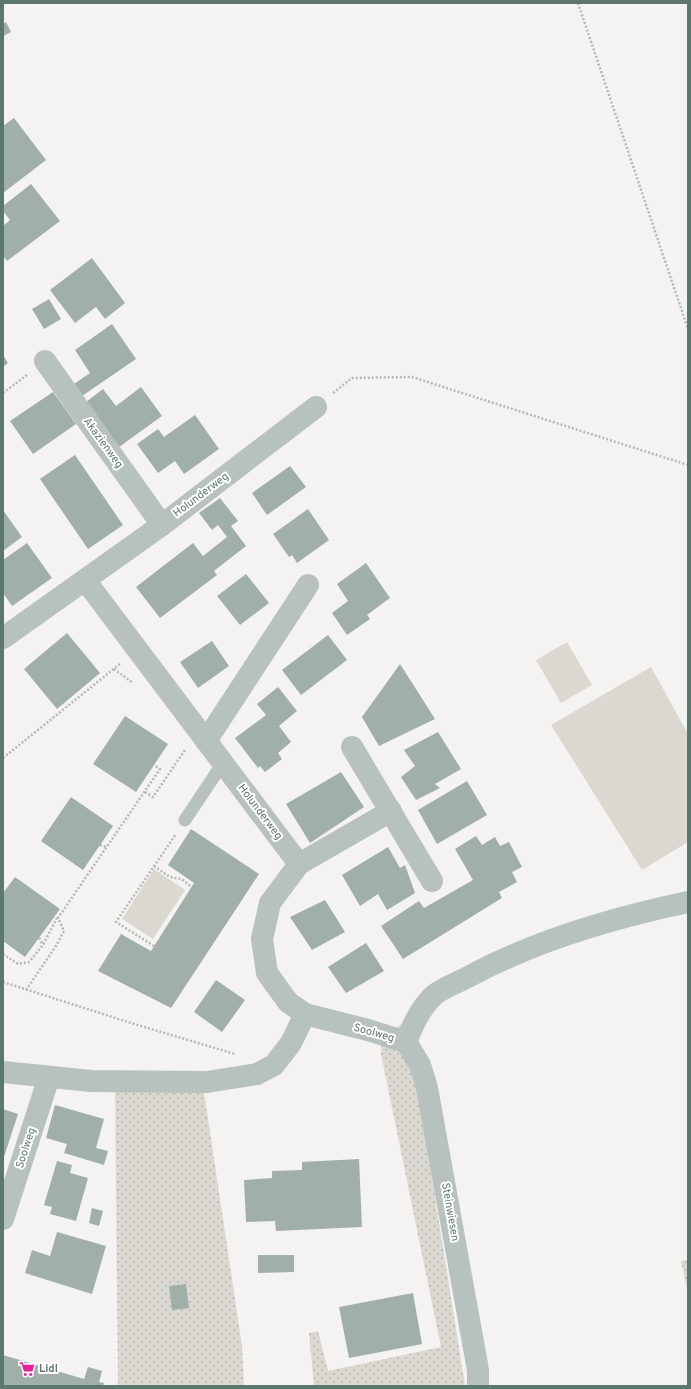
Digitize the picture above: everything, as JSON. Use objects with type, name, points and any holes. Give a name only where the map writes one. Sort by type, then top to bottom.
[{"type":"street","name":"Akazienweg","points":[[45,361],[162,525]]},
{"type":"street","name":"Holunderweg","points":[[3,638],[162,525],[316,407]]},
{"type":"street","name":"Holunderweg","points":[[85,580],[222,764],[299,864]]},
{"type":"street","points":[[202,736],[308,584]]},
{"type":"street","points":[[352,747],[432,881]]},
{"type":"street","points":[[3,1072],[90,1081],[207,1082],[257,1074],[274,1065],[291,1043],[304,1014],[288,1002],[267,973],[262,939],[270,902],[299,864],[391,811]]},
{"type":"street","name":"Soolweg","points":[[304,1014],[368,1030],[406,1042],[416,1017],[434,995],[478,971],[542,943],[606,921],[688,902]]},
{"type":"street","name":"Steinwiesen","points":[[406,1042],[420,1065],[428,1088],[478,1370],[478,1386]]},
{"type":"street","name":"Soolweg","points":[[3,1219],[48,1077]]},
{"type":"lane","points":[[185,820],[222,764]]},
{"type":"path","points":[[578,3],[688,329]]},
{"type":"path","points":[[3,394],[45,361]]},
{"type":"path","points":[[316,407],[352,378],[412,377],[688,465]]},
{"type":"path","points":[[3,758],[138,650]]},
{"type":"path","points":[[145,792],[153,797],[202,736]]},
{"type":"path","points":[[3,954],[18,964],[29,962],[43,945],[58,918],[160,770],[154,765]]},
{"type":"path","points":[[154,946],[116,922],[185,820]]},
{"type":"path","points":[[100,845],[107,847]]},
{"type":"path","points":[[154,866],[170,878],[181,879],[192,887]]},
{"type":"path","points":[[26,990],[56,946],[64,931],[58,918]]},
{"type":"path","points":[[39,938],[43,945]]},
{"type":"path","points":[[3,982],[130,1023],[236,1054]]},
{"type":"shaded area","points":[[567,642],[592,685],[561,703],[536,660]]},
{"type":"shaded area","points":[[651,667],[688,734],[688,842],[642,870],[551,725]]},
{"type":"shaded area","points":[[154,869],[185,890],[153,939],[122,919]]},
{"type":"shaded area","points":[[407,1020],[465,1386],[314,1386],[309,1333],[318,1331],[328,1371],[441,1347],[381,1054],[382,1038]]},
{"type":"shaded area","points":[[115,1090],[204,1092],[242,1346],[244,1386],[118,1386]]},
{"type":"shaded area","points":[[688,1260],[688,1294],[681,1261]]},
{"type":"building","points":[[6,22],[11,32],[3,36],[3,24]]},
{"type":"building","points":[[14,118],[46,160],[3,193],[3,126]]},
{"type":"building","points":[[31,184],[60,221],[7,261],[3,256],[3,226],[10,220],[3,211],[3,206]]},
{"type":"building","points":[[92,258],[125,303],[105,319],[96,307],[75,323],[50,290]]},
{"type":"building","points":[[49,299],[61,319],[44,329],[32,309]]},
{"type":"building","points":[[112,324],[136,359],[82,396],[74,384],[90,373],[75,350]]},
{"type":"building","points":[[3,355],[8,363],[3,367]]},
{"type":"building","points":[[141,387],[162,416],[119,447],[86,402],[103,389],[116,406]]},
{"type":"building","points":[[53,392],[76,424],[33,454],[10,421]]},
{"type":"building","points":[[195,415],[219,449],[184,474],[175,461],[158,473],[137,444],[158,429],[164,437]]},
{"type":"building","points":[[75,455],[123,525],[88,549],[40,479]]},
{"type":"building","points":[[290,466],[306,487],[267,515],[252,493]]},
{"type":"building","points":[[220,498],[238,521],[231,526],[246,546],[214,571],[217,575],[160,618],[136,587],[193,543],[203,556],[227,537],[218,525],[212,530],[199,513]]},
{"type":"building","points":[[308,509],[329,540],[297,563],[292,555],[289,557],[273,534]]},
{"type":"building","points":[[3,510],[22,537],[3,551]]},
{"type":"building","points":[[27,543],[52,578],[12,606],[3,593],[3,560]]},
{"type":"building","points":[[366,563],[390,598],[367,615],[370,619],[347,635],[332,613],[348,601],[337,584]]},
{"type":"building","points":[[246,574],[269,603],[240,625],[217,596]]},
{"type":"building","points":[[67,633],[100,673],[57,709],[24,669]]},
{"type":"building","points":[[328,635],[347,660],[301,695],[282,670]]},
{"type":"building","points":[[212,641],[229,666],[198,688],[180,662]]},
{"type":"building","points":[[400,664],[435,719],[379,746],[362,717]]},
{"type":"building","points":[[278,687],[297,711],[279,726],[291,742],[278,753],[282,759],[265,772],[260,766],[258,768],[235,738],[266,715],[257,704]]},
{"type":"building","points":[[125,716],[168,744],[136,792],[93,764]]},
{"type":"building","points":[[438,732],[461,769],[435,784],[440,788],[416,800],[401,777],[415,766],[404,750]]},
{"type":"building","points":[[341,772],[364,807],[310,843],[286,804]]},
{"type":"building","points":[[467,781],[487,815],[437,844],[418,810]]},
{"type":"building","points":[[71,797],[113,826],[83,870],[41,841]]},
{"type":"building","points":[[191,829],[259,874],[171,1008],[98,971],[121,934],[151,951],[194,883],[168,865]]},
{"type":"building","points":[[476,836],[482,845],[495,837],[500,846],[509,842],[522,867],[512,872],[517,882],[499,892],[502,898],[403,959],[381,926],[419,901],[424,908],[473,880],[455,849]]},
{"type":"building","points":[[388,847],[400,868],[405,865],[415,893],[387,910],[378,894],[360,906],[342,875]]},
{"type":"building","points":[[15,877],[60,909],[25,957],[3,941],[3,893]]},
{"type":"building","points":[[325,900],[345,932],[312,950],[290,917]]},
{"type":"building","points":[[366,943],[384,971],[346,993],[328,967]]},
{"type":"building","points":[[216,980],[245,1000],[222,1032],[194,1012]]},
{"type":"building","points":[[55,1105],[104,1119],[96,1148],[108,1151],[104,1165],[64,1153],[67,1144],[46,1138]]},
{"type":"building","points":[[3,1109],[18,1114],[4,1157],[3,1157]]},
{"type":"building","points":[[359,1159],[362,1227],[276,1231],[275,1221],[246,1222],[244,1180],[272,1178],[272,1171],[302,1170],[302,1162]]},
{"type":"building","points":[[57,1161],[72,1165],[70,1173],[88,1178],[76,1221],[50,1214],[52,1207],[44,1205]]},
{"type":"building","points":[[92,1208],[103,1211],[99,1226],[89,1223]]},
{"type":"building","points":[[57,1232],[106,1246],[92,1294],[25,1273],[32,1250],[50,1256]]},
{"type":"building","points":[[258,1255],[294,1255],[294,1272],[258,1273]]},
{"type":"building","points":[[186,1284],[189,1308],[172,1310],[169,1286]]},
{"type":"building","points":[[413,1293],[422,1344],[349,1358],[339,1307]]},
{"type":"building","name":"Lidl","points":[[3,1355],[84,1379],[88,1367],[102,1371],[99,1382],[104,1383],[103,1386],[3,1386]]},
{"type":"place","name":"Lidl","points":[[27,1369]]}]
